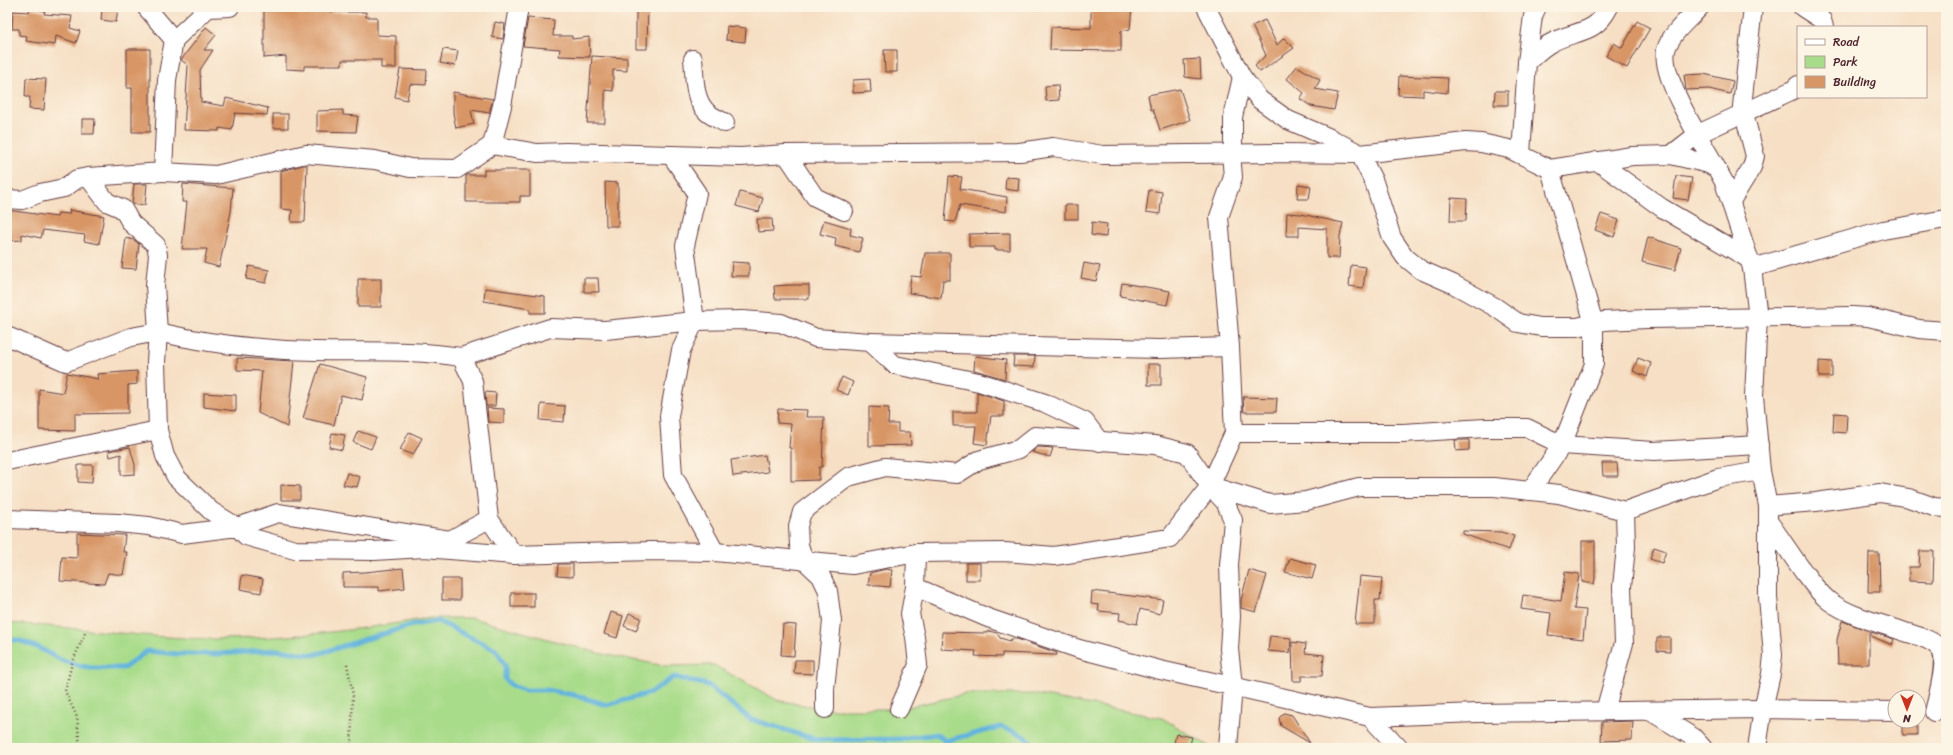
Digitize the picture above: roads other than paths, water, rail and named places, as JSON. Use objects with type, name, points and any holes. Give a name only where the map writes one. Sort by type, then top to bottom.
[{"type":"street","points":[[146,7],[174,40]]},
{"type":"street","points":[[161,7],[174,40],[166,80],[163,172]]},
{"type":"street","points":[[174,40],[208,8],[230,7]]},
{"type":"street","points":[[7,199],[22,200],[40,193],[64,188],[77,179],[88,177],[163,172],[216,175],[306,154],[375,160],[410,168],[457,169],[492,145],[502,106],[519,7],[509,7]]},
{"type":"street","points":[[1206,7],[1242,77],[1260,100],[1288,120],[1330,138],[1360,154],[1374,182],[1392,238],[1405,257],[1421,270],[1453,284],[1495,306],[1518,323],[1541,327],[1594,324],[1604,321],[1647,319],[1852,316],[1868,317],[1919,329],[1946,331]]},
{"type":"street","points":[[1521,154],[1527,62],[1533,16],[1537,7]]},
{"type":"street","points":[[1527,62],[1550,43],[1595,26],[1604,17],[1610,7]]},
{"type":"street","points":[[1700,7],[1674,37],[1666,50],[1666,59],[1669,79],[1724,182],[1731,201],[1750,263],[1758,318],[1754,396],[1761,471],[1768,513],[1768,597],[1773,655],[1771,674],[1763,709],[1757,748]]},
{"type":"street","points":[[1731,201],[1752,167],[1755,156],[1742,106],[1753,7]]},
{"type":"street","points":[[1802,7],[1822,20],[1824,26]]},
{"type":"street","points":[[693,59],[696,92],[701,105],[707,112],[725,123]]},
{"type":"street","points":[[88,177],[107,202],[123,209],[131,223],[156,245],[158,255],[155,285],[158,332],[156,362],[158,430],[165,456],[176,477],[211,511],[237,526],[246,536],[295,550],[374,551],[424,548],[514,555],[651,551],[715,552],[853,564],[916,553],[1005,552],[1054,556],[1170,538],[1210,486],[1234,433],[1230,347],[1219,217],[1233,177],[1230,153],[1233,150],[1233,117],[1242,77]]},
{"type":"street","points":[[1671,155],[1698,134],[1793,90],[1797,86]]},
{"type":"street","points":[[492,145],[537,153],[566,152],[741,157],[786,154],[1020,152],[1053,147],[1103,155],[1230,153],[1360,154],[1466,142],[1497,145],[1521,154],[1550,169],[1559,169],[1597,161],[1632,156],[1671,155],[1709,164],[1717,169]]},
{"type":"street","points":[[786,154],[815,198],[844,210]]},
{"type":"street","points":[[671,155],[697,193],[685,246],[695,321],[681,350],[669,416],[673,475],[715,552]]},
{"type":"street","points":[[1597,161],[1662,208],[1750,263],[1883,230],[1946,219]]},
{"type":"street","points":[[1530,491],[1562,445],[1594,364],[1594,324],[1550,169]]},
{"type":"street","points":[[7,336],[66,362],[131,337],[158,332],[199,341],[291,350],[434,353],[461,357],[550,328],[605,330],[695,321],[743,320],[781,323],[816,338],[870,342],[1159,349],[1230,347]]},
{"type":"street","points":[[870,342],[895,365],[979,382],[1045,403],[1086,422],[1100,442]]},
{"type":"street","points":[[461,357],[474,381],[489,519],[514,555]]},
{"type":"street","points":[[1234,433],[1403,433],[1486,428],[1527,428],[1562,445],[1654,451],[1759,445]]},
{"type":"street","points":[[7,461],[158,430]]},
{"type":"street","points":[[825,709],[824,689],[832,621],[828,591],[821,576],[804,560],[799,545],[798,526],[802,512],[848,477],[885,467],[957,474],[978,460],[1018,449],[1035,436],[1155,445],[1187,453],[1210,486],[1225,502],[1233,520],[1229,564],[1229,649],[1233,686],[1228,748]]},
{"type":"street","points":[[1210,486],[1270,504],[1306,501],[1359,487],[1494,487],[1559,494],[1625,511],[1718,478],[1761,471]]},
{"type":"street","points":[[1768,513],[1816,502],[1880,493],[1909,498],[1934,507],[1946,508]]},
{"type":"street","points":[[1605,711],[1624,643],[1622,587],[1626,547],[1625,511]]},
{"type":"street","points":[[7,519],[118,523],[149,526],[182,534],[237,526],[278,513],[450,540],[489,519]]},
{"type":"street","points":[[1768,513],[1813,584],[1829,601],[1853,614],[1928,640],[1940,649],[1943,655],[1942,668],[1933,712]]},
{"type":"street","points":[[899,709],[918,665],[915,637],[910,614],[915,587],[916,553]]},
{"type":"street","points":[[915,587],[988,618],[1080,649],[1160,670],[1370,717],[1649,710],[1763,709],[1887,711]]},
{"type":"street","points":[[1649,710],[1693,737],[1704,748]]},
{"type":"street","points":[[1370,717],[1399,748]]},
{"type":"waterway","points":[[7,640],[18,640],[39,648],[63,661],[90,668],[124,668],[147,651],[177,654],[218,654],[277,650],[314,655],[412,625],[438,621],[496,650],[505,665],[505,679],[512,686],[524,690],[546,690],[574,695],[607,705],[650,693],[674,677],[708,685],[750,719],[818,740],[899,739],[937,734],[945,741],[1001,727],[1022,735],[1038,748]]}]
